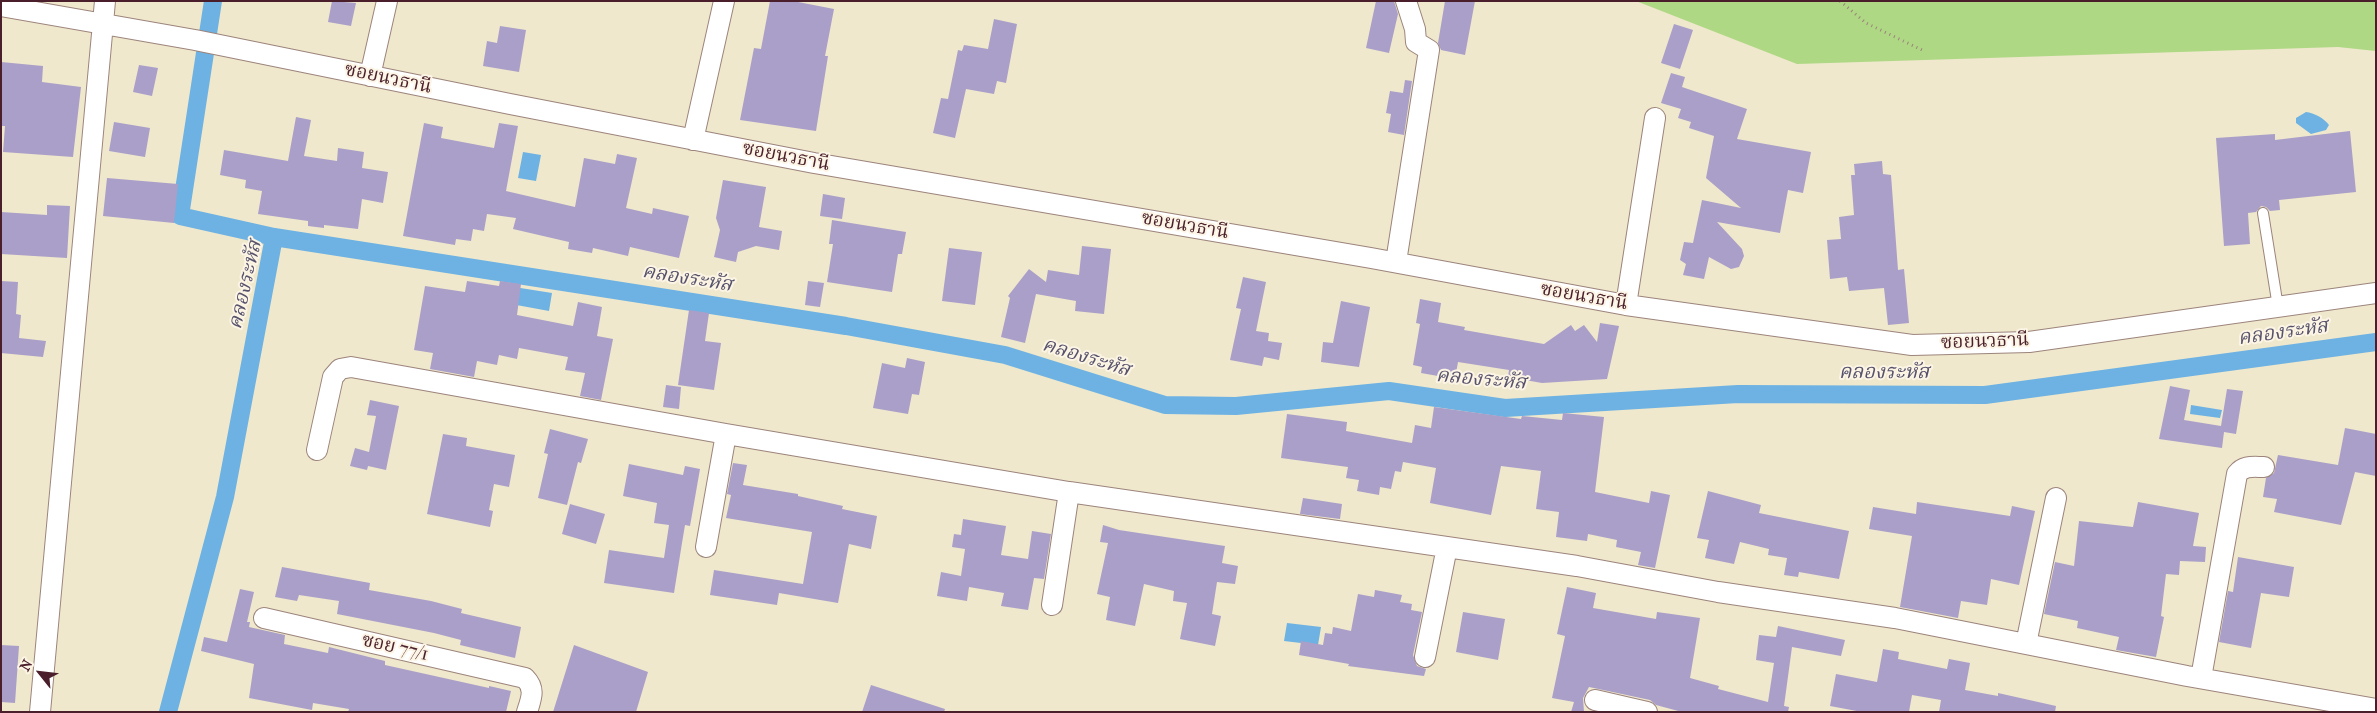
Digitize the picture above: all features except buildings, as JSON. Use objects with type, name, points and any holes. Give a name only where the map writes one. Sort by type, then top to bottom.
[{"type":"street","points":[[40,712],[105,1]]},
{"type":"street","points":[[370,76],[388,1]]},
{"type":"street","points":[[694,140],[724,1]]},
{"type":"street","points":[[1396,262],[1429,50],[1416,42],[1415,29],[1406,1]]},
{"type":"street","name":"ซอยนวธานี","points":[[1,6],[204,42],[814,163],[1396,262],[1626,305],[1912,345],[2029,342],[2376,293]]},
{"type":"street","points":[[1626,305],[1655,118]]},
{"type":"street","points":[[318,450],[333,377],[340,369],[351,367],[726,434],[1069,492],[1447,547],[1895,618],[2201,678],[2376,708]]},
{"type":"street","points":[[706,547],[726,434]]},
{"type":"street","points":[[2201,678],[2237,474],[2241,468],[2264,467]]},
{"type":"street","points":[[1052,605],[1069,492]]},
{"type":"street","points":[[2026,644],[2056,498]]},
{"type":"street","points":[[1425,657],[1447,547]]},
{"type":"street","name":"ซอย 77/1","points":[[264,618],[525,678],[531,684],[533,692],[527,712]]},
{"type":"street","points":[[1595,700],[1622,709],[1647,712]]},
{"type":"lane","points":[[2263,214],[2278,307]]},
{"type":"path","points":[[1840,1],[1866,23],[1922,50]]},
{"type":"green space","points":[[1636,1],[2376,1],[2376,51],[2338,47],[1797,64]]},
{"type":"water","points":[[2306,112],[2324,120],[2329,125],[2326,130],[2311,134],[2296,123],[2296,118]]},
{"type":"water","points":[[523,152],[541,155],[536,181],[518,178]]},
{"type":"water","points":[[514,287],[552,293],[549,311],[511,304]]},
{"type":"water","points":[[2191,405],[2222,410],[2220,418],[2190,414]]},
{"type":"water","points":[[1287,623],[1321,627],[1318,645],[1284,641]]},
{"type":"waterway","points":[[213,1],[180,216],[274,237]]},
{"type":"waterway","name":"คลองระหัส","points":[[168,712],[225,497],[274,237],[846,326],[1005,355],[1165,405],[1236,406],[1389,391],[1505,408],[1738,394],[1985,395],[2376,342]]}]
